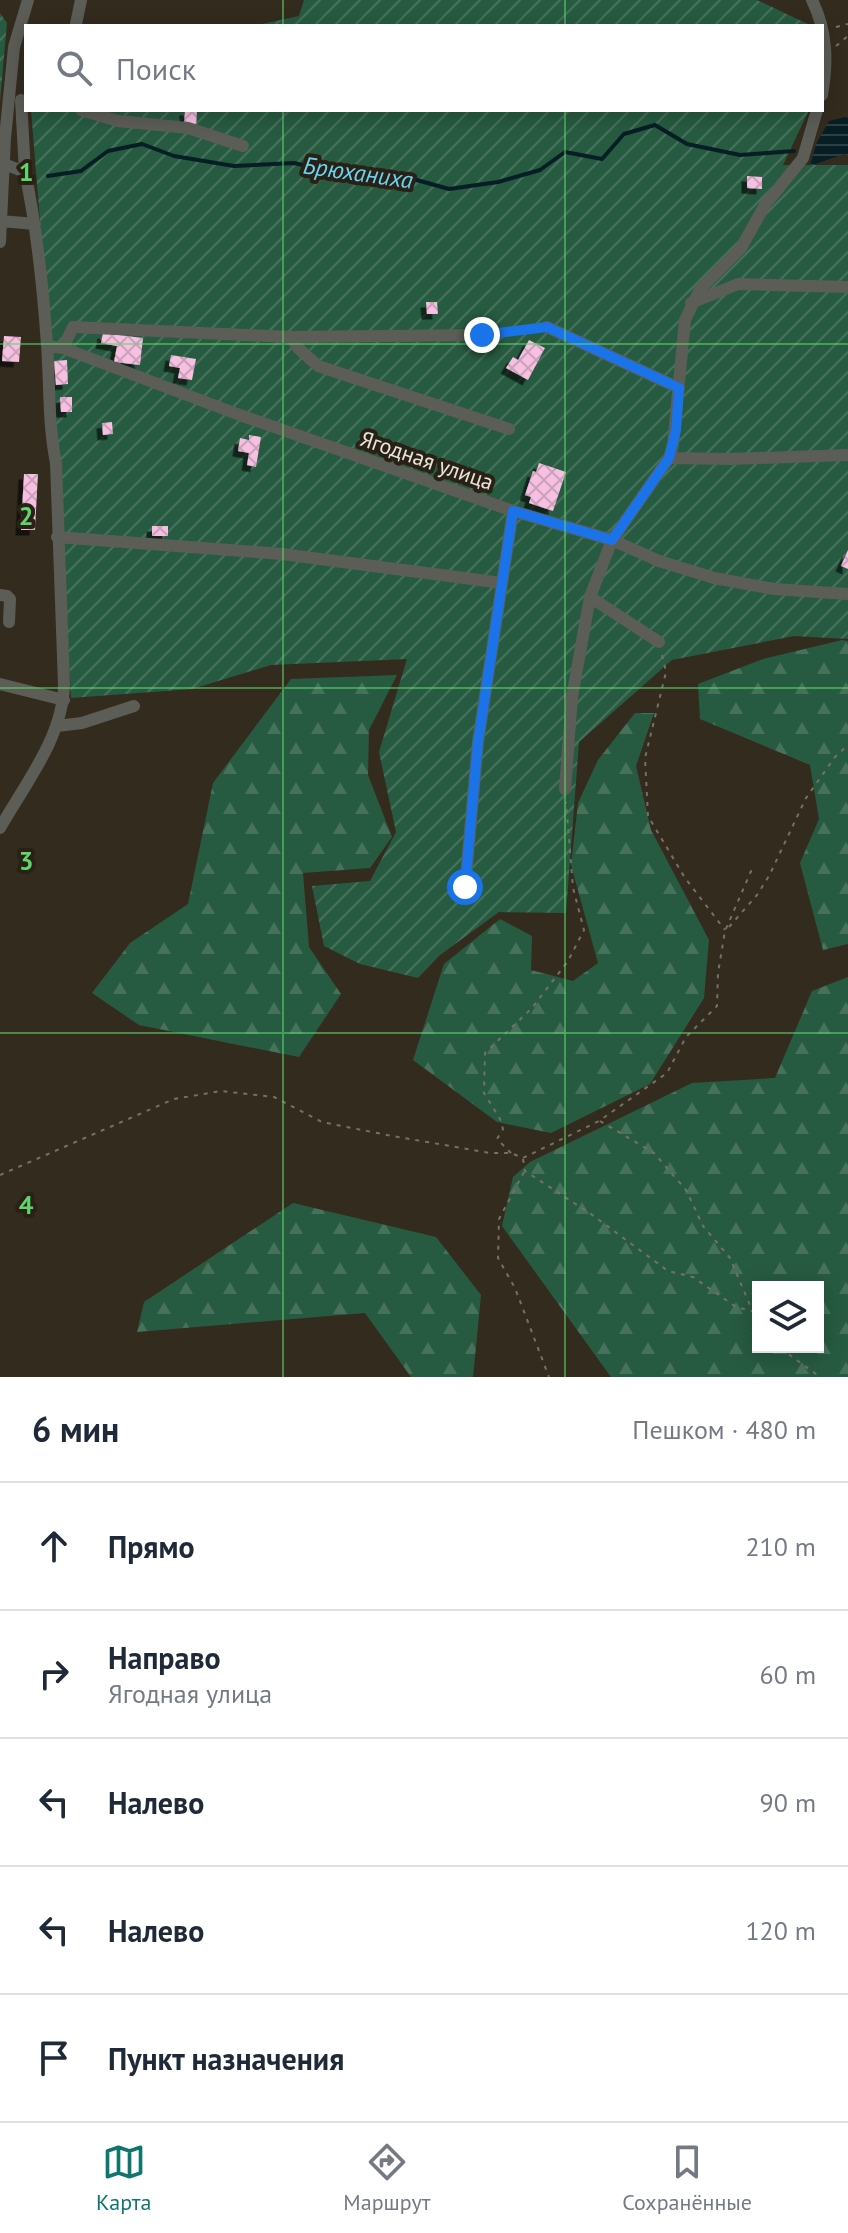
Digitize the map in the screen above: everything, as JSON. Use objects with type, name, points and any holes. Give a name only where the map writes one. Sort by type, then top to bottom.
[{"type":"street","points":[[0,828],[57,726],[64,700],[56,463],[51,439],[47,346],[35,224],[25,172],[14,47],[28,0]]},
{"type":"street","points":[[76,24],[81,0]]},
{"type":"street","points":[[812,0],[821,24]]},
{"type":"street","points":[[824,33],[824,78]]},
{"type":"street","points":[[0,242],[4,164],[19,97]]},
{"type":"street","points":[[88,112],[118,121],[188,128],[243,146]]},
{"type":"street","points":[[565,789],[572,697],[590,597],[612,540],[669,458],[676,430],[685,320],[691,303],[700,289],[741,248],[765,205],[803,158],[816,112]]},
{"type":"street","points":[[4,164],[25,172]]},
{"type":"street","points":[[1,221],[35,224]]},
{"type":"street","points":[[691,303],[738,284],[848,287]]},
{"type":"street","points":[[63,348],[73,327],[291,337],[482,335]]},
{"type":"street","points":[[547,327],[679,388]]},
{"type":"street","points":[[291,337],[318,366],[509,429]]},
{"type":"street","name":"Ягодная улица","points":[[47,346],[63,348],[237,414],[513,511],[612,540],[659,561],[714,578],[774,589],[848,594]]},
{"type":"street","points":[[669,458],[848,455]]},
{"type":"street","points":[[465,887],[478,742],[513,511]]},
{"type":"street","points":[[57,537],[282,554],[502,583]]},
{"type":"street","points":[[0,595],[10,599],[9,622]]},
{"type":"street","points":[[590,597],[659,642]]},
{"type":"street","points":[[0,684],[64,700]]},
{"type":"street","points":[[57,726],[82,723],[134,706]]},
{"type":"path","points":[[824,33],[848,24]]},
{"type":"path","points":[[482,335],[547,327]]},
{"type":"path","points":[[659,642],[666,672],[645,758],[648,816],[685,878],[725,931]]},
{"type":"path","points":[[725,931],[757,895],[806,798],[835,757],[848,745]]},
{"type":"path","points":[[565,789],[573,888],[584,930],[568,961],[532,1008],[485,1053],[484,1093],[503,1129],[497,1139],[511,1153],[523,1158],[599,1121],[667,1073],[686,1037],[717,1006],[718,973],[725,931],[752,869]]},
{"type":"path","points":[[0,1175],[174,1099],[221,1091],[274,1097],[322,1122],[490,1153],[511,1153]]},
{"type":"path","points":[[599,1121],[654,1153],[686,1190],[703,1226],[730,1258],[752,1311]]},
{"type":"path","points":[[523,1158],[525,1171],[499,1219],[498,1258],[515,1288],[549,1377]]},
{"type":"path","points":[[525,1171],[591,1214],[668,1271],[693,1277],[736,1307],[752,1311]]},
{"type":"path","points":[[787,1353],[820,1377]]},
{"type":"green space","points":[[304,0],[757,0],[808,24],[262,24],[299,16]]},
{"type":"green space","points":[[0,13],[7,23],[0,101]]},
{"type":"green space","points":[[31,112],[808,112],[783,165],[848,165],[848,639],[794,636],[672,660],[579,742],[566,913],[499,912],[440,955],[418,978],[360,964],[324,946],[312,886],[370,881],[396,832],[379,752],[407,659],[271,665],[192,689],[71,698],[51,355]]},
{"type":"green space","points":[[848,641],[848,944],[823,950],[800,863],[819,819],[810,765],[700,719],[698,684],[763,659]]},
{"type":"green space","points":[[397,675],[369,730],[368,775],[392,837],[370,868],[303,873],[309,947],[341,994],[299,1057],[139,1025],[92,993],[130,943],[188,904],[213,783],[291,679]]},
{"type":"green space","points":[[635,713],[654,713],[636,766],[651,830],[709,940],[704,998],[650,1084],[551,1133],[497,1122],[413,1060],[444,964],[500,919],[532,936],[531,970],[573,981],[598,963],[571,865],[578,803],[598,760]]},
{"type":"green space","points":[[848,977],[848,1377],[611,1377],[502,1226],[513,1177],[530,1162],[692,1083],[775,1078],[812,991]]},
{"type":"green space","points":[[293,1203],[436,1237],[481,1295],[473,1377],[411,1377],[365,1313],[137,1332],[144,1302]]},
{"type":"water","points":[[848,118],[848,156],[844,154],[810,166],[816,144],[829,121]]},
{"type":"building","points":[[185,112],[197,112],[196,129],[184,125]]},
{"type":"building","points":[[747,176],[762,177],[762,189],[747,188]]},
{"type":"building","points":[[426,302],[437,302],[438,314],[427,314]]},
{"type":"building","points":[[103,333],[143,338],[140,365],[114,362],[117,346],[101,343]]},
{"type":"building","points":[[4,336],[21,337],[19,362],[2,361]]},
{"type":"building","points":[[529,340],[545,348],[528,380],[506,368],[513,357],[518,360]]},
{"type":"building","points":[[171,355],[196,359],[192,380],[178,378],[180,368],[169,366]]},
{"type":"building","points":[[67,360],[68,384],[56,385],[54,361]]},
{"type":"building","points":[[60,397],[72,397],[72,412],[61,412]]},
{"type":"building","points":[[112,422],[113,434],[103,435],[102,423]]},
{"type":"building","points":[[249,435],[261,437],[256,467],[247,465],[249,453],[238,451],[240,438],[249,440]]},
{"type":"building","points":[[539,463],[566,472],[553,511],[529,503],[531,497],[525,495]]},
{"type":"building","points":[[24,474],[38,474],[35,530],[21,530]]},
{"type":"building","points":[[152,526],[168,526],[168,536],[152,536]]},
{"type":"building","points":[[848,550],[848,569],[841,566]]},
{"type":"waterway","name":"Брюханиха","points":[[48,176],[81,171],[108,151],[142,144],[174,156],[234,166],[294,163],[354,177],[406,177],[449,189],[498,182],[540,170],[565,152],[602,159],[624,134],[655,125],[687,144],[740,155],[794,151]]},
{"type":"route","points":[[465,887],[478,742],[513,511],[612,540],[669,458],[676,430],[679,388],[547,327],[482,335]]}]
